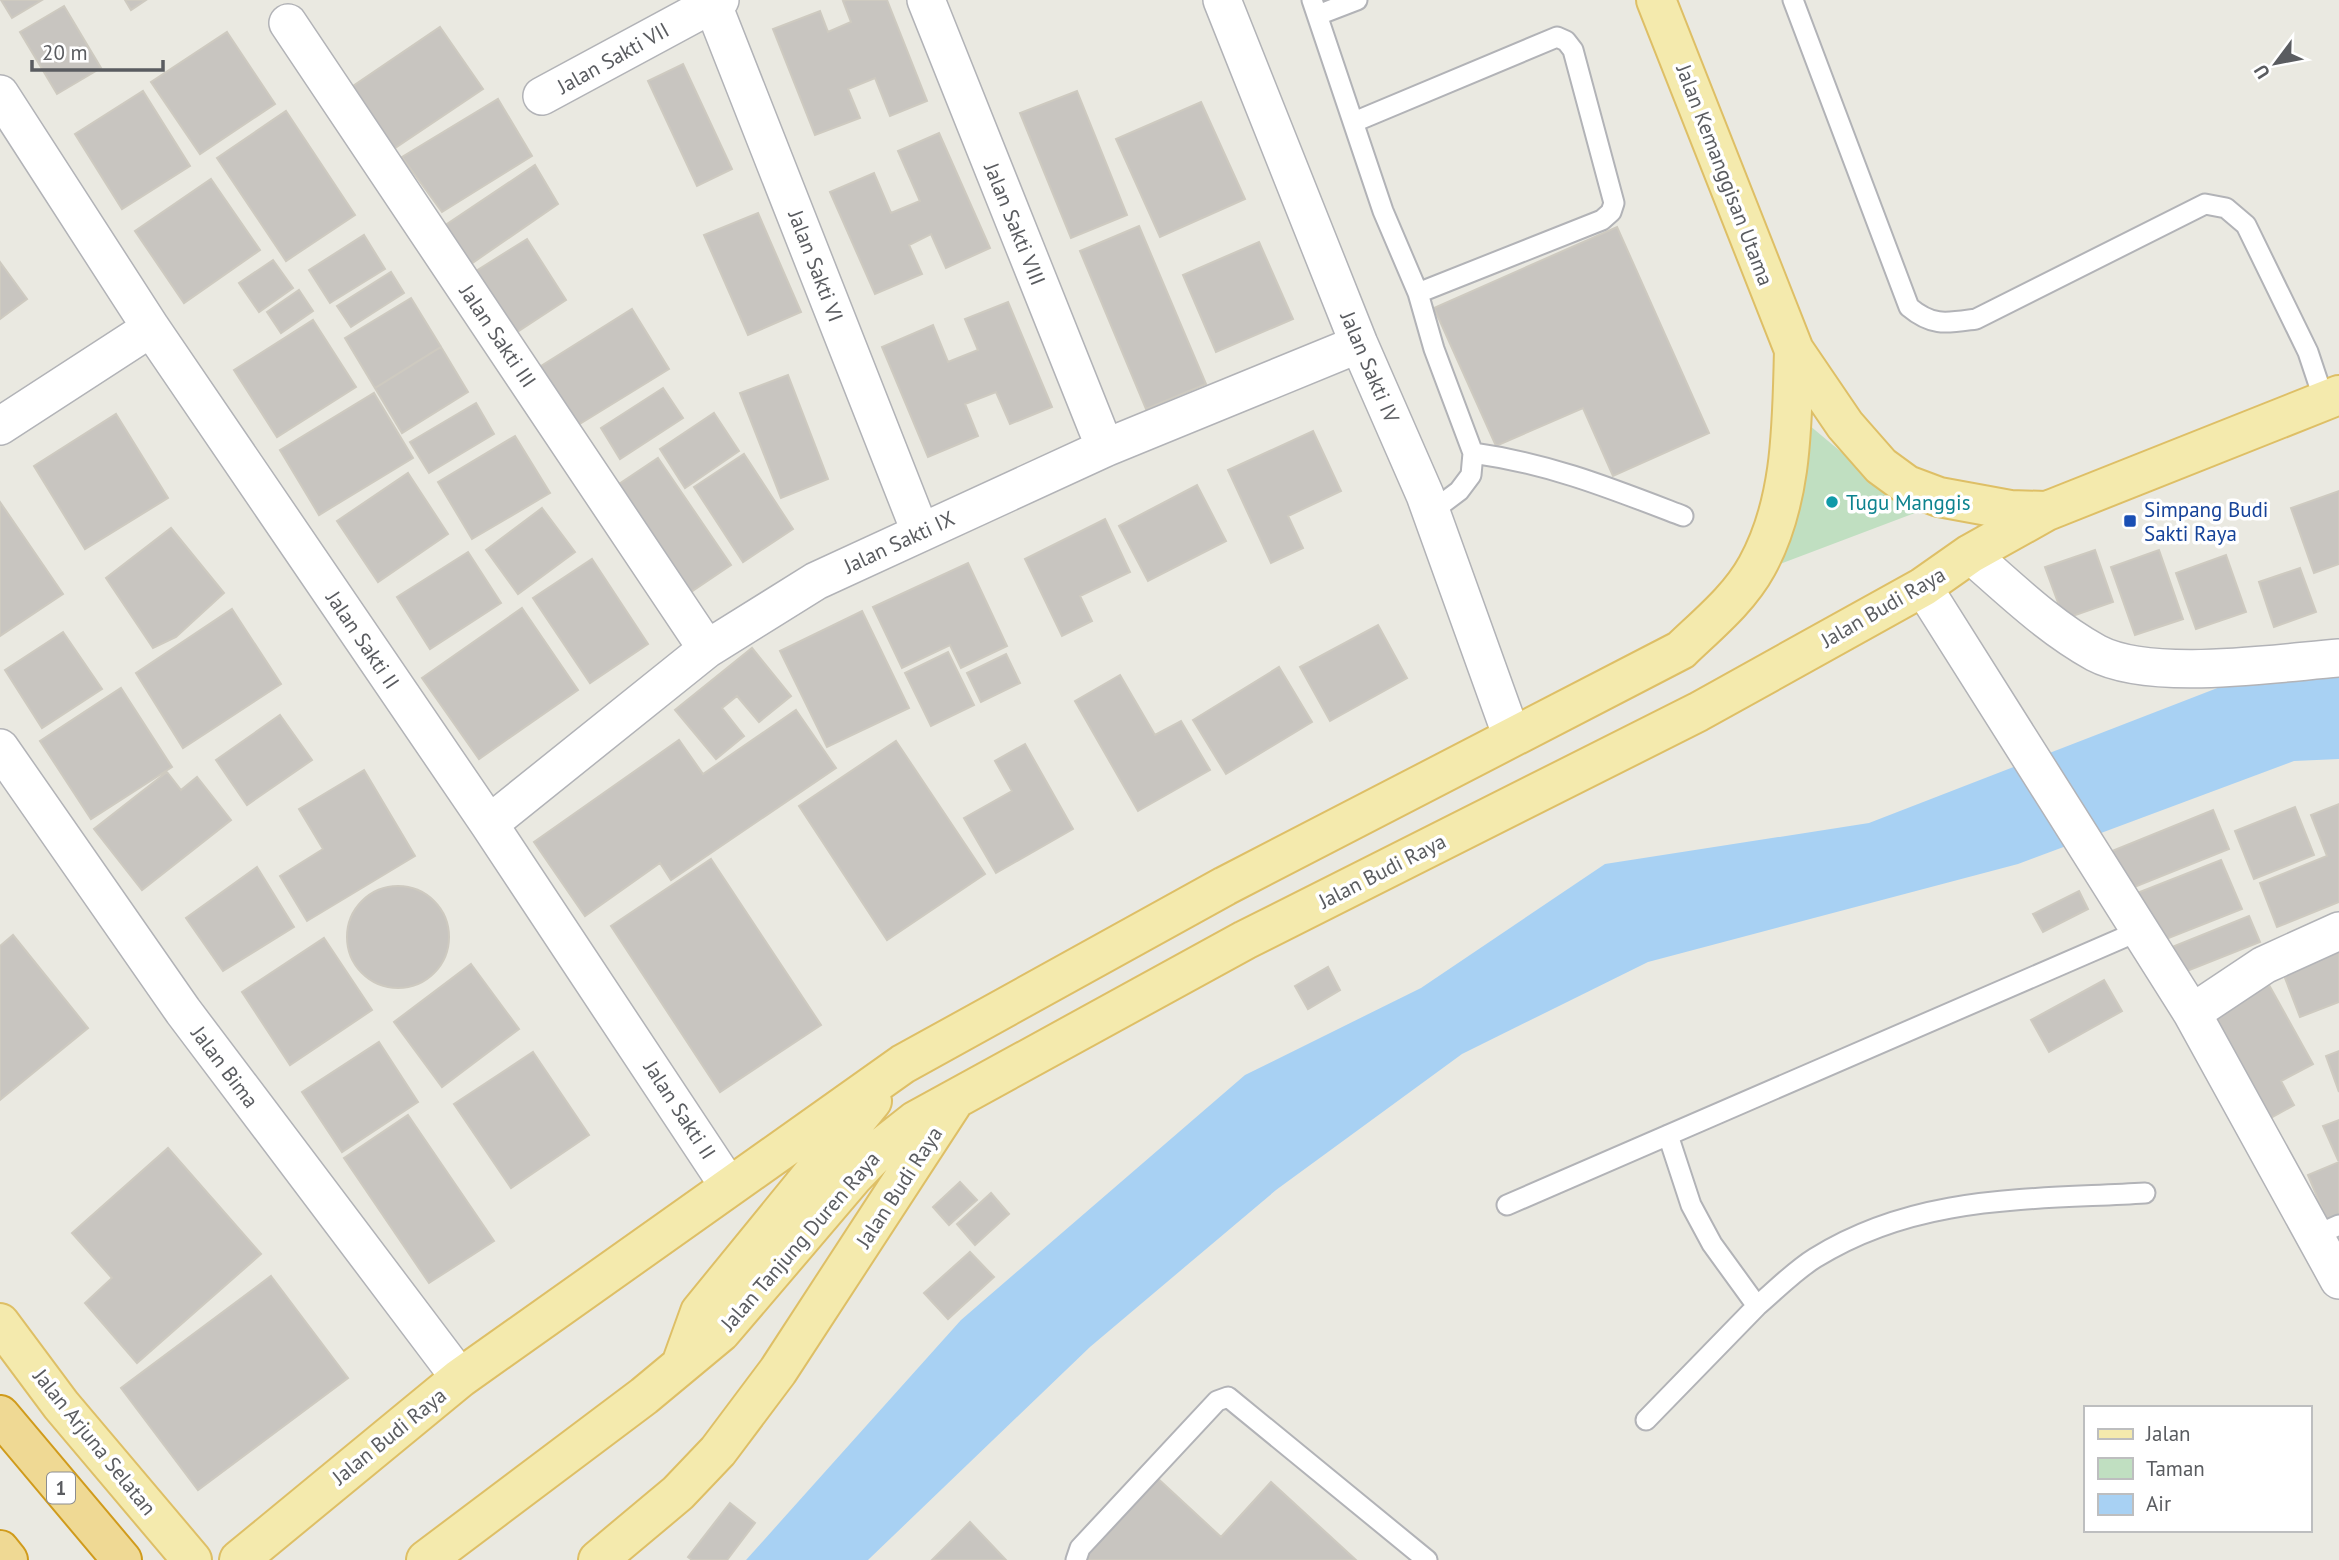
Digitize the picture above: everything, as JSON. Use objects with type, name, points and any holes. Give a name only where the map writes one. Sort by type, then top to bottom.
[{"type":"highway","name":"1","points":[[0,1415],[122,1560]]},
{"type":"highway","points":[[0,1550],[9,1560]]},
{"type":"main road","name":"Jalan Kemanggisan Utama","points":[[1656,0],[1794,350],[1845,425],[1881,466],[1907,485],[1939,497],[2010,510],[2047,510]]},
{"type":"main road","name":"Jalan Kemanggisan Utama","points":[[1728,605],[1757,566],[1786,479],[1792,430],[1794,350]]},
{"type":"main road","name":"Jalan Budi Raya","points":[[598,1560],[678,1493],[718,1451],[778,1371],[955,1099],[1245,940],[1698,712],[1923,587],[1970,554],[2047,510],[2332,398]]},
{"type":"main road","name":"Jalan Budi Raya","points":[[239,1560],[460,1378],[728,1185],[902,1064],[1225,886],[1681,650],[1728,605]]},
{"type":"main road","name":"Jalan Tanjung Duren Raya","points":[[682,1362],[699,1312],[902,1064]]},
{"type":"main road","name":"Jalan Tanjung Duren Raya","points":[[426,1560],[644,1396],[721,1332],[882,1147],[915,1121],[955,1099]]},
{"type":"main road","name":"Jalan Arjuna Selatan","points":[[0,1323],[61,1405],[192,1560]]},
{"type":"street","name":"Jalan Sakti VIII","points":[[926,0],[1105,448]]},
{"type":"street","name":"Jalan Sakti IV","points":[[1222,0],[1359,344],[1431,512],[1512,737]]},
{"type":"street","name":"Jalan Sakti VII","points":[[542,96],[714,1]]},
{"type":"street","name":"Jalan Sakti VI","points":[[714,1],[920,531]]},
{"type":"street","name":"Jalan Sakti III","points":[[288,23],[707,649]]},
{"type":"street","name":"Jalan Sakti II","points":[[0,94],[151,328],[489,824],[728,1185]]},
{"type":"street","points":[[0,426],[151,328]]},
{"type":"street","name":"Jalan Sakti IX","points":[[489,824],[707,649],[816,581],[1105,448],[1359,344]]},
{"type":"street","points":[[1970,554],[2035,610],[2098,654],[2146,667],[2225,667],[2339,659]]},
{"type":"street","points":[[1923,587],[2101,864],[2327,1231],[2339,1280]]},
{"type":"street","name":"Jalan Bima","points":[[0,748],[183,1011],[460,1378]]},
{"type":"street","points":[[2192,1013],[2264,965],[2339,931]]},
{"type":"lane","points":[[1357,0],[1315,7],[1383,211],[1418,293],[1434,349],[1473,453],[1471,475],[1459,491],[1431,512]]},
{"type":"lane","points":[[1793,0],[1909,307],[1923,319],[1943,324],[1976,319],[2205,204],[2226,208],[2246,225],[2332,398]]},
{"type":"lane","points":[[1354,122],[1557,37],[1566,41],[1573,50],[1614,203],[1611,212],[1602,220],[1418,293]]},
{"type":"lane","points":[[1473,453],[1526,460],[1573,474],[1683,516]]},
{"type":"lane","points":[[1507,1205],[2141,930]]},
{"type":"lane","points":[[1668,1135],[1691,1205],[1712,1244],[1757,1306]]},
{"type":"lane","points":[[1646,1420],[1757,1306],[1813,1259],[1879,1224],[1961,1204],[2145,1193]]},
{"type":"lane","points":[[1076,1560],[1080,1548],[1217,1401],[1227,1396],[1427,1560]]},
{"type":"green space","points":[[1803,420],[1852,461],[1928,508],[1738,580]]},
{"type":"water","points":[[2339,674],[2339,759],[2294,761],[2018,864],[1648,962],[1462,1054],[1276,1190],[1090,1347],[868,1560],[746,1560],[961,1320],[1245,1075],[1421,988],[1605,864],[1869,823],[2220,687]]},
{"type":"building","points":[[1,0],[42,0],[12,18]]},
{"type":"building","points":[[125,0],[146,0],[131,10]]},
{"type":"building","points":[[887,0],[927,101],[890,116],[875,78],[848,89],[860,118],[815,135],[773,29],[820,11],[828,32],[851,22],[843,1]]},
{"type":"building","points":[[64,6],[101,68],[57,94],[20,32]]},
{"type":"building","points":[[440,27],[483,89],[392,150],[350,88]]},
{"type":"building","points":[[227,32],[275,104],[200,154],[151,82]]},
{"type":"building","points":[[683,64],[732,169],[697,186],[648,81]]},
{"type":"building","points":[[143,91],[190,166],[122,209],[75,134]]},
{"type":"building","points":[[1077,91],[1127,215],[1071,238],[1020,113]]},
{"type":"building","points":[[498,99],[532,156],[442,212],[402,157]]},
{"type":"building","points":[[1201,102],[1245,199],[1160,237],[1116,139]]},
{"type":"building","points":[[286,111],[355,215],[286,261],[217,158]]},
{"type":"building","points":[[939,133],[990,248],[946,268],[931,234],[909,245],[922,274],[875,294],[830,192],[874,173],[891,213],[920,201],[898,151]]},
{"type":"building","points":[[535,165],[558,204],[468,266],[441,228]]},
{"type":"building","points":[[211,179],[260,250],[184,303],[135,231]]},
{"type":"building","points":[[758,213],[801,312],[748,335],[704,235]]},
{"type":"building","points":[[1139,226],[1206,384],[1146,409],[1080,251]]},
{"type":"building","points":[[1617,227],[1709,433],[1613,476],[1583,408],[1496,446],[1434,308]]},
{"type":"building","points":[[364,235],[385,269],[330,303],[309,270]]},
{"type":"building","points":[[527,239],[566,300],[508,338],[468,276]]},
{"type":"building","points":[[1259,242],[1293,319],[1216,352],[1183,275]]},
{"type":"building","points":[[273,260],[293,288],[259,312],[239,283]]},
{"type":"building","points":[[0,262],[27,299],[0,319]]},
{"type":"building","points":[[391,272],[404,293],[351,327],[337,306]]},
{"type":"building","points":[[299,290],[313,311],[281,333],[267,312]]},
{"type":"building","points":[[411,298],[441,347],[375,388],[345,338]]},
{"type":"building","points":[[1008,302],[1052,407],[1010,424],[996,392],[965,404],[978,436],[928,457],[882,347],[933,325],[948,362],[978,350],[965,319]]},
{"type":"building","points":[[632,309],[669,369],[570,430],[533,371]]},
{"type":"building","points":[[313,320],[356,387],[277,437],[234,370]]},
{"type":"building","points":[[441,347],[468,392],[402,433],[375,388]]},
{"type":"building","points":[[788,375],[828,479],[781,498],[740,393]]},
{"type":"building","points":[[663,388],[683,418],[620,459],[601,428]]},
{"type":"building","points":[[374,393],[413,458],[319,515],[280,450]]},
{"type":"building","points":[[476,403],[494,434],[429,473],[410,442]]},
{"type":"building","points":[[714,413],[739,451],[685,488],[660,449]]},
{"type":"building","points":[[116,414],[168,498],[85,549],[34,466]]},
{"type":"building","points":[[1313,431],[1341,491],[1288,516],[1303,548],[1271,563],[1228,470]]},
{"type":"building","points":[[515,436],[550,493],[472,539],[438,482]]},
{"type":"building","points":[[744,454],[793,529],[743,562],[694,487]]},
{"type":"building","points":[[658,458],[731,565],[679,600],[607,492]]},
{"type":"building","points":[[408,473],[448,534],[378,582],[337,521]]},
{"type":"building","points":[[1197,485],[1226,541],[1148,581],[1119,526]]},
{"type":"building","points":[[2339,491],[2339,564],[2314,573],[2291,508]]},
{"type":"building","points":[[0,502],[63,594],[0,636]]},
{"type":"building","points":[[542,508],[575,552],[518,594],[486,550]]},
{"type":"building","points":[[1105,519],[1130,572],[1080,596],[1092,621],[1062,636],[1025,559]]},
{"type":"building","points":[[171,528],[224,593],[176,637],[153,648],[106,578]]},
{"type":"building","points":[[2095,550],[2113,602],[2064,619],[2045,567]]},
{"type":"building","points":[[2159,550],[2183,619],[2135,635],[2111,567]]},
{"type":"building","points":[[468,552],[501,603],[430,649],[397,597]]},
{"type":"building","points":[[2226,555],[2246,612],[2196,629],[2176,573]]},
{"type":"building","points":[[592,559],[648,644],[590,683],[533,598]]},
{"type":"building","points":[[968,563],[1007,646],[961,668],[950,645],[902,668],[873,607]]},
{"type":"building","points":[[2300,568],[2316,612],[2274,627],[2259,582]]},
{"type":"building","points":[[522,608],[578,690],[479,759],[422,678]]},
{"type":"building","points":[[232,609],[281,684],[183,748],[136,673]]},
{"type":"building","points":[[862,611],[909,708],[827,747],[780,651]]},
{"type":"building","points":[[1378,625],[1407,678],[1330,721],[1300,667]]},
{"type":"building","points":[[63,632],[102,689],[42,728],[5,670]]},
{"type":"building","points":[[752,648],[791,696],[759,722],[737,696],[722,708],[744,736],[716,759],[675,710]]},
{"type":"building","points":[[948,652],[974,705],[931,726],[905,673]]},
{"type":"building","points":[[1006,654],[1020,683],[981,702],[967,673]]},
{"type":"building","points":[[1279,667],[1312,722],[1226,774],[1193,720]]},
{"type":"building","points":[[1120,675],[1155,735],[1181,721],[1210,770],[1138,811],[1075,701]]},
{"type":"building","points":[[121,688],[172,767],[91,819],[40,741]]},
{"type":"building","points":[[796,710],[836,768],[671,880],[660,863],[585,916],[534,842],[679,740],[703,774]]},
{"type":"building","points":[[280,715],[312,760],[247,805],[216,760]]},
{"type":"building","points":[[896,741],[985,874],[887,940],[799,806]]},
{"type":"building","points":[[1025,744],[1073,829],[996,873],[964,818],[1012,791],[995,761]]},
{"type":"building","points":[[364,770],[415,856],[307,921],[280,876],[323,849],[299,809]]},
{"type":"building","points":[[167,772],[181,790],[197,777],[231,820],[142,890],[94,829]]},
{"type":"building","points":[[2339,804],[2339,902],[2277,927],[2260,883],[2327,856],[2311,815]]},
{"type":"building","points":[[2295,807],[2314,855],[2254,879],[2235,831]]},
{"type":"building","points":[[2213,810],[2229,849],[2127,890],[2112,851]]},
{"type":"building","points":[[711,859],[821,1025],[720,1092],[611,926]]},
{"type":"building","points":[[2221,860],[2242,909],[2151,945],[2132,895]]},
{"type":"building","points":[[257,867],[294,927],[223,971],[186,918]]},
{"type":"building","points":[[398,886],[418,890],[434,901],[445,917],[449,937],[445,957],[434,973],[418,984],[398,988],[378,984],[362,973],[351,957],[347,937],[351,917],[362,901],[378,890]]},
{"type":"building","points":[[2079,891],[2088,909],[2043,932],[2033,914]]},
{"type":"building","points":[[2249,916],[2260,942],[2182,973],[2172,947]]},
{"type":"building","points":[[13,935],[88,1028],[0,1100],[0,946]]},
{"type":"building","points":[[324,938],[372,1010],[290,1065],[242,992]]},
{"type":"building","points":[[2336,944],[2339,952],[2339,1002],[2300,1017],[2280,965]]},
{"type":"building","points":[[471,964],[519,1029],[442,1087],[394,1022]]},
{"type":"building","points":[[1328,967],[1340,990],[1308,1009],[1295,986]]},
{"type":"building","points":[[2104,980],[2122,1011],[2049,1052],[2031,1020]]},
{"type":"building","points":[[2269,985],[2313,1064],[2281,1081],[2294,1105],[2269,1119],[2207,1008],[2237,1003]]},
{"type":"building","points":[[379,1042],[418,1102],[342,1152],[302,1092]]},
{"type":"building","points":[[2339,1051],[2339,1092],[2326,1056]]},
{"type":"building","points":[[533,1052],[589,1135],[511,1188],[454,1104]]},
{"type":"building","points":[[408,1115],[494,1241],[429,1283],[344,1158]]},
{"type":"building","points":[[2339,1120],[2339,1160],[2338,1160],[2323,1126]]},
{"type":"building","points":[[168,1148],[261,1254],[137,1363],[85,1303],[112,1278],[72,1233]]},
{"type":"building","points":[[2339,1162],[2339,1219],[2328,1223],[2308,1175]]},
{"type":"building","points":[[960,1182],[977,1200],[949,1225],[933,1207]]},
{"type":"building","points":[[991,1193],[1009,1214],[975,1245],[957,1224]]},
{"type":"building","points":[[970,1252],[994,1277],[948,1319],[924,1293]]},
{"type":"building","points":[[271,1276],[348,1378],[198,1490],[121,1388]]},
{"type":"building","points":[[1154,1475],[1221,1537],[1271,1482],[1356,1560],[1088,1560],[1082,1554]]},
{"type":"building","points":[[730,1503],[755,1523],[727,1560],[692,1560],[688,1557]]},
{"type":"building","points":[[970,1522],[1006,1560],[932,1560]]},
{"type":"place","name":"Tugu Manggis","points":[[1832,502]]},
{"type":"place","name":"Simpang Budi Sakti Raya","points":[[2130,521]]}]
